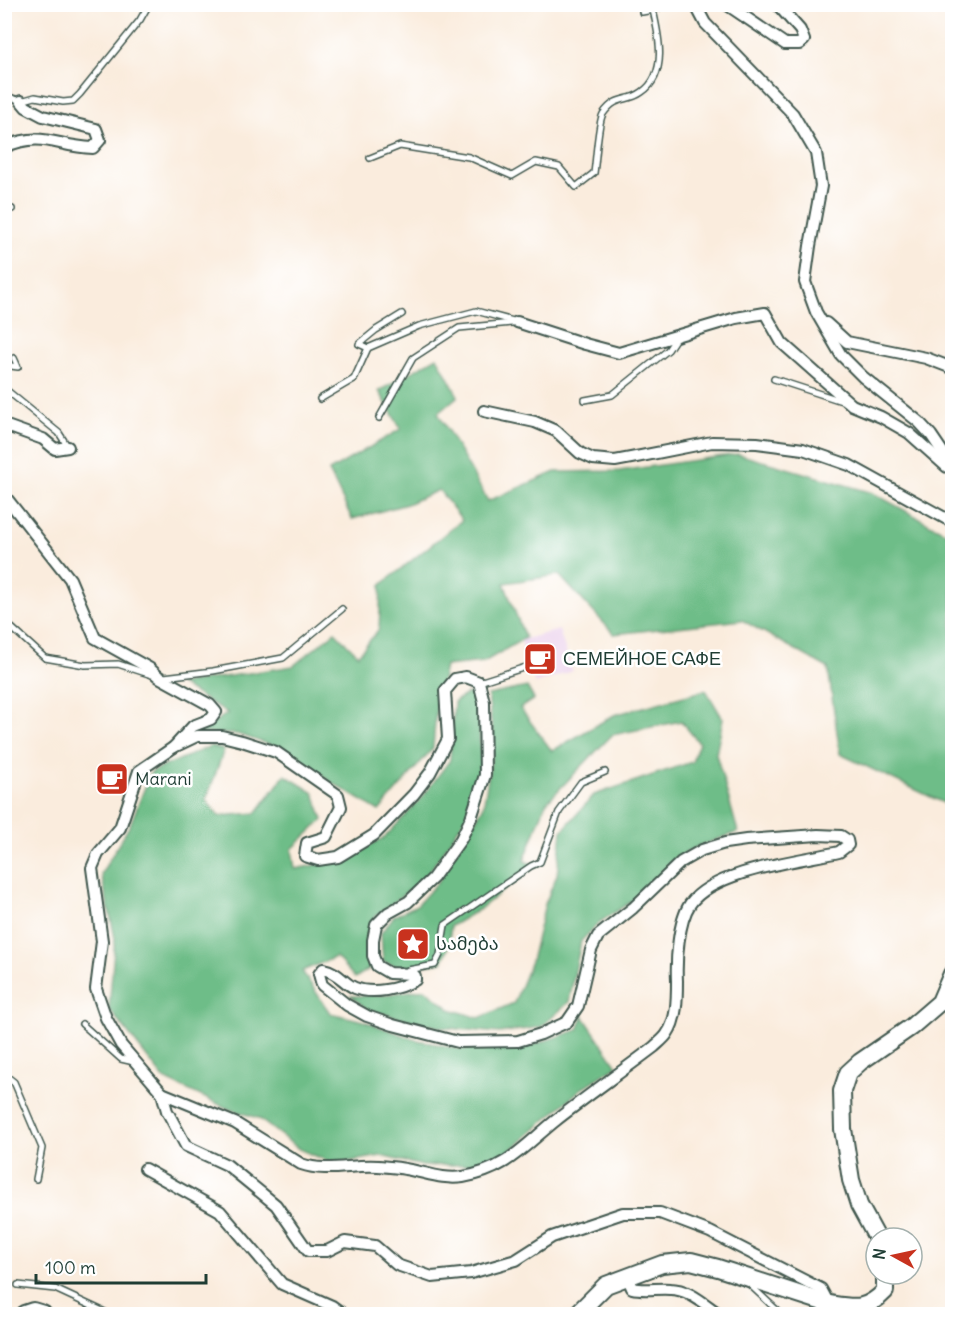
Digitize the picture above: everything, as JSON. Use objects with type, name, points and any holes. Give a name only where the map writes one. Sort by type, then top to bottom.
[{"type":"street","points":[[695,4],[705,23],[793,114],[816,153],[821,186],[806,282],[816,312],[841,355],[863,377],[919,422],[931,435],[952,466]]},
{"type":"street","points":[[726,4],[785,44],[799,44],[804,40],[800,30],[777,4]]},
{"type":"street","points":[[4,147],[19,141],[39,138],[93,148],[100,140],[96,129],[43,116],[26,107],[21,101]]},
{"type":"street","points":[[816,312],[847,342],[926,358],[952,368]]},
{"type":"street","points":[[517,322],[585,344],[619,352],[736,318],[765,313],[782,343],[852,405],[881,417],[909,433],[952,472]]},
{"type":"street","points":[[484,411],[535,422],[556,431],[580,453],[593,459],[623,460],[711,442],[757,443],[802,449],[849,465],[952,522]]},
{"type":"street","points":[[4,425],[43,439],[55,449],[68,447]]},
{"type":"street","points":[[4,495],[70,579],[95,638],[210,705],[216,712],[211,719],[193,726],[174,747]]},
{"type":"street","points":[[162,1093],[235,1123],[301,1164],[312,1168],[370,1166],[407,1169],[445,1178],[464,1177],[496,1167],[524,1149],[554,1122],[654,1047],[667,1034],[673,1022],[677,997],[676,966],[681,928],[688,906],[701,892],[730,876],[839,852],[849,845],[847,840],[841,836],[832,835],[746,840],[702,850],[681,862],[633,908],[598,936],[591,950],[578,1006],[567,1022],[541,1034],[518,1041],[458,1042],[367,1016],[347,1005],[322,985],[319,974],[323,969],[330,970],[354,988],[374,991],[398,987],[416,978],[413,974],[389,973],[377,966],[373,956],[373,940],[376,925],[388,913],[408,902],[433,878],[461,839],[481,790],[485,775],[484,702],[479,682],[466,677],[455,678],[445,691],[448,739],[430,773],[414,794],[374,835],[338,856],[318,860],[305,856],[304,852],[307,843],[326,837],[341,807],[338,795],[276,752],[222,736],[197,736],[174,747],[139,771],[120,828],[98,854],[92,868],[102,941],[96,989],[106,1018],[121,1045],[162,1093],[167,1111],[186,1146],[227,1165],[276,1205],[308,1251],[327,1251],[345,1242],[375,1246],[397,1265],[432,1277],[471,1273],[516,1260],[552,1237],[623,1213],[660,1213],[710,1232],[821,1289],[829,1304]]},
{"type":"street","points":[[871,1226],[859,1204],[850,1180],[843,1129],[842,1091],[848,1072],[911,1027],[940,1002],[952,974]]},
{"type":"street","points":[[145,1169],[220,1211],[282,1284],[332,1306],[343,1314]]},
{"type":"street","points":[[581,1312],[606,1285],[662,1264],[691,1261],[829,1304],[858,1307],[873,1304],[885,1291],[885,1286]]},
{"type":"street","points":[[627,1276],[632,1288],[640,1290],[670,1288],[686,1292],[719,1314]]},
{"type":"street","points":[[24,1314],[33,1311],[43,1314]]},
{"type":"lane","points":[[4,95],[21,101],[35,97],[63,102],[73,101],[140,20],[149,4]]},
{"type":"lane","points":[[642,12],[668,4]]},
{"type":"lane","points":[[370,158],[400,146],[469,157],[512,176],[536,162],[559,167],[576,187],[594,173],[602,116],[614,101],[642,92],[656,76],[660,50],[653,10]]},
{"type":"lane","points":[[4,210],[12,209]]},
{"type":"lane","points":[[402,314],[375,330],[359,345],[368,348],[419,326],[476,311],[517,322]]},
{"type":"lane","points":[[379,417],[413,358],[459,328],[517,322]]},
{"type":"lane","points":[[585,400],[612,395],[668,350],[679,334]]},
{"type":"lane","points":[[320,399],[354,379],[368,348]]},
{"type":"lane","points":[[4,365],[18,367],[14,358]]},
{"type":"lane","points":[[774,379],[852,405]]},
{"type":"lane","points":[[4,388],[59,433],[68,447]]},
{"type":"lane","points":[[12,627],[45,658],[85,664],[118,664],[159,677],[213,671],[283,658],[342,609]]},
{"type":"lane","points":[[479,682],[526,667]]},
{"type":"lane","points":[[389,973],[435,965],[440,955],[445,925],[540,862],[559,812],[581,782],[605,772]]},
{"type":"lane","points":[[82,1024],[121,1059],[136,1062]]},
{"type":"lane","points":[[4,1074],[14,1082],[42,1148],[36,1179]]},
{"type":"lane","points":[[739,1275],[781,1314]]},
{"type":"lane","points":[[18,1285],[55,1289],[109,1314]]},
{"type":"shaded area","points":[[559,630],[572,671],[535,684],[521,640]]},
{"type":"green space","points":[[437,357],[458,396],[438,413],[488,501],[555,472],[619,471],[738,454],[873,493],[952,536],[952,807],[840,754],[828,668],[742,620],[614,634],[559,575],[504,583],[525,638],[484,662],[445,666],[436,710],[433,748],[379,811],[331,782],[292,752],[237,734],[198,733],[228,713],[179,684],[293,666],[335,632],[358,655],[379,629],[381,585],[462,520],[439,490],[407,504],[352,519],[329,471],[401,429],[379,391]]},
{"type":"green space","points":[[527,687],[534,699],[520,708],[552,751],[614,715],[706,690],[723,719],[716,754],[738,832],[699,846],[676,858],[640,896],[601,921],[581,941],[569,1002],[541,1027],[499,1033],[438,1027],[368,1010],[351,996],[383,995],[425,989],[450,1009],[479,1018],[514,1003],[531,961],[545,904],[557,875],[562,831],[594,795],[692,762],[699,743],[681,721],[612,735],[546,803],[524,861],[535,865],[480,909],[451,926],[448,949],[442,962],[404,968],[383,962],[381,933],[394,916],[417,905],[439,881],[483,808],[494,743],[488,695]]},
{"type":"green space","points":[[468,693],[478,701],[481,765],[466,817],[426,877],[375,917],[369,969],[355,978],[336,957],[302,971],[330,1013],[364,1021],[413,1039],[459,1049],[523,1048],[578,1030],[583,1016],[617,1066],[581,1089],[510,1151],[476,1164],[423,1166],[381,1156],[335,1164],[299,1149],[258,1118],[229,1109],[164,1079],[109,1009],[115,938],[101,874],[130,825],[151,772],[211,746],[224,750],[206,800],[219,816],[256,813],[285,775],[314,793],[323,820],[292,849],[295,869],[340,860],[384,838],[420,800],[450,760],[454,702]]},
{"type":"place","name":"СЕМЕЙНОЕ САФЕ","points":[[540,659]]},
{"type":"place","name":"Marani","points":[[112,779]]},
{"type":"place","name":"სამება","points":[[413,944]]}]
